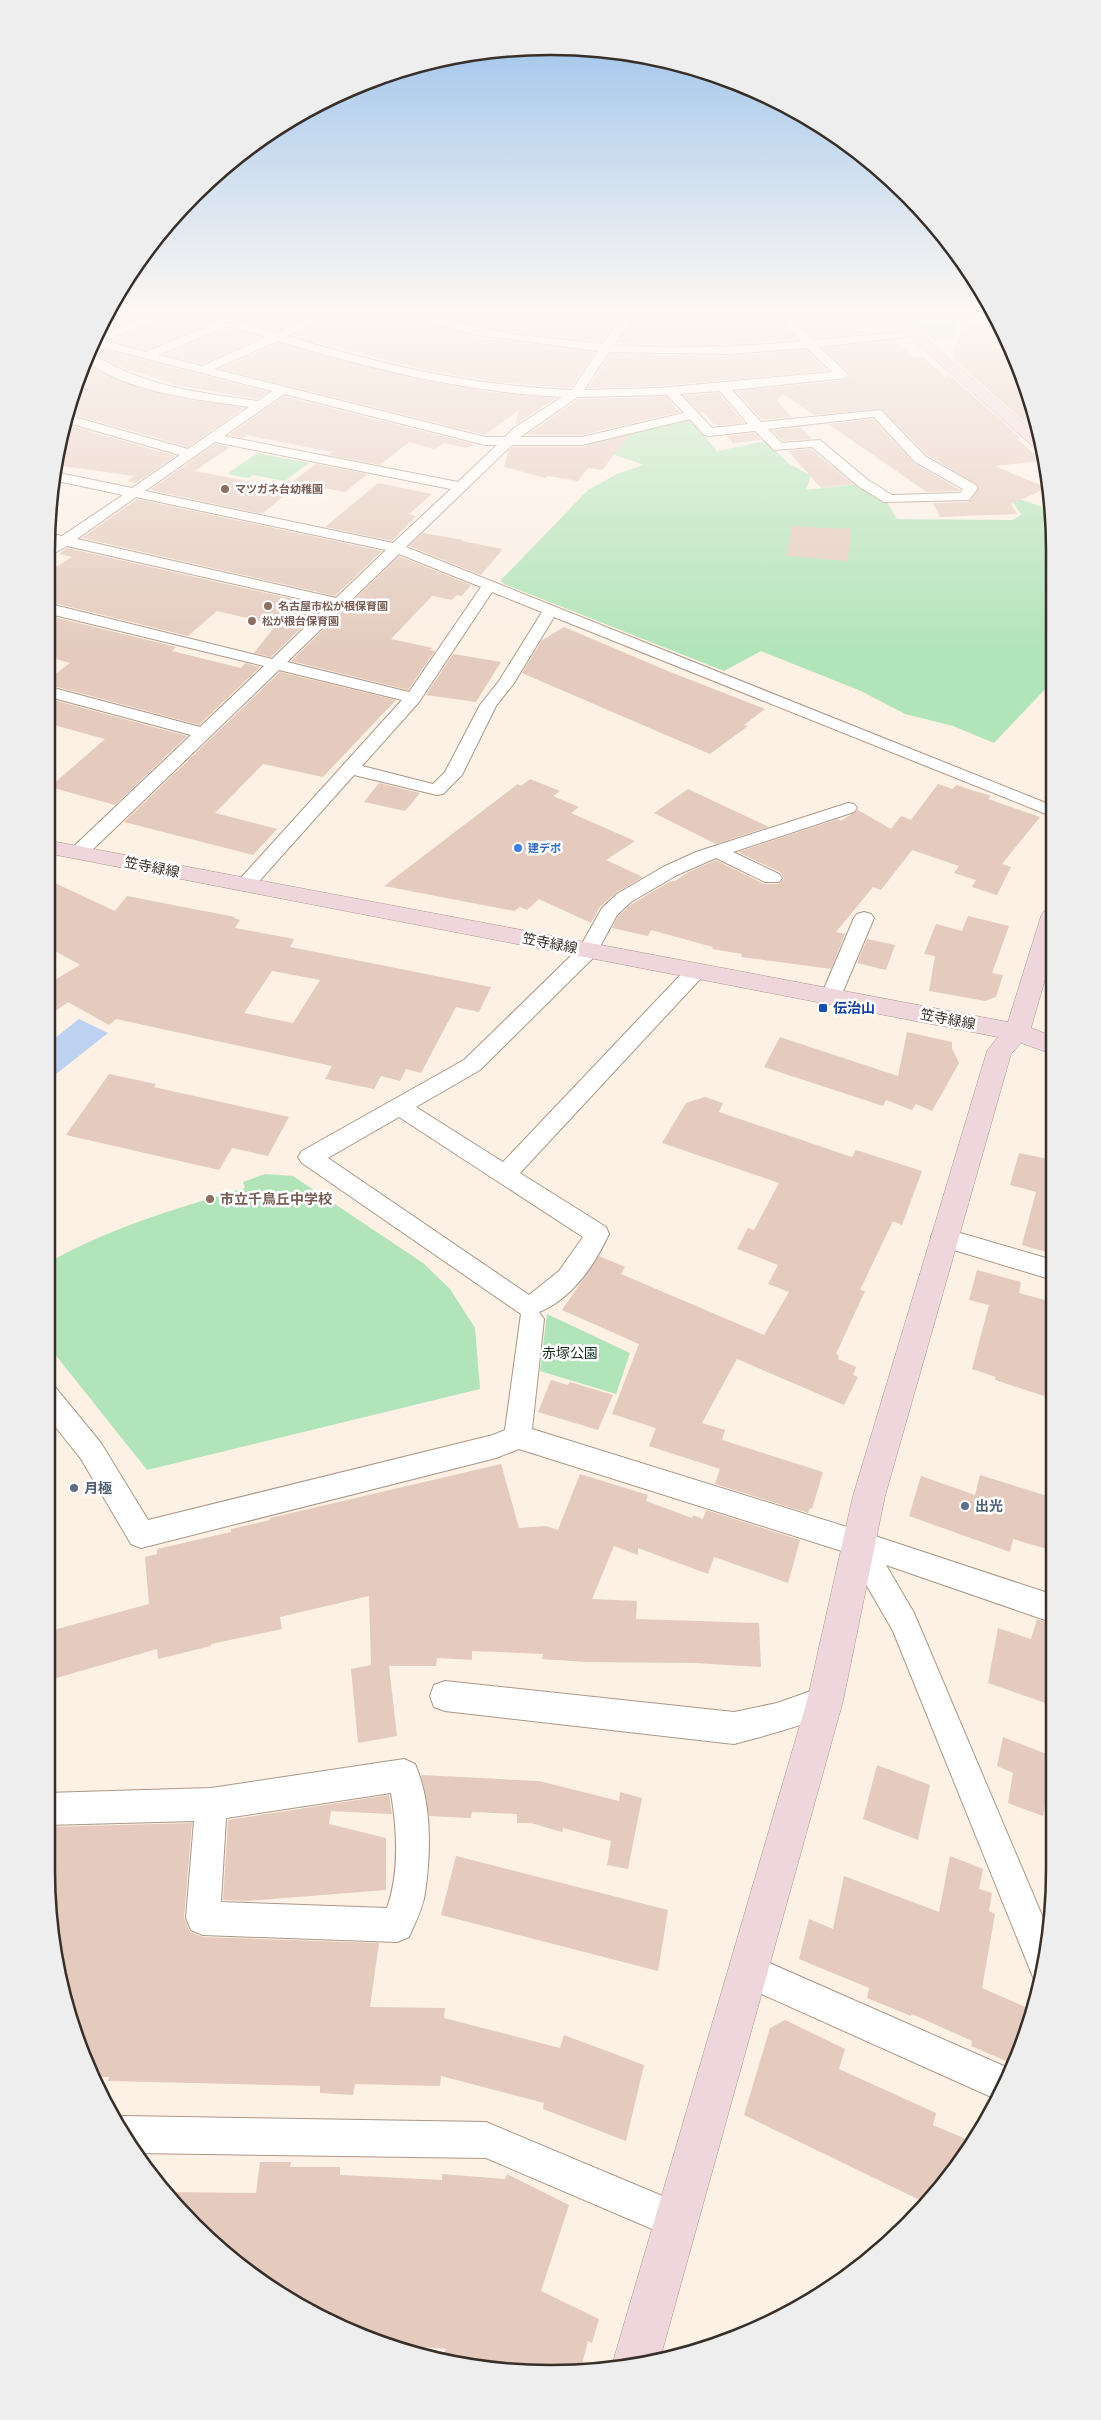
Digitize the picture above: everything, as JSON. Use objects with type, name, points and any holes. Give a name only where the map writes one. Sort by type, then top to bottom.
[{"type":"street","points":[[90,425],[191,454]]},
{"type":"street","points":[[55,548],[232,425]]},
{"type":"street","points":[[421,425],[485,441],[582,441],[651,425]]},
{"type":"street","points":[[78,853],[519,431],[528,425]]},
{"type":"street","points":[[702,425],[709,432],[777,425]]},
{"type":"street","points":[[758,427],[779,447],[815,443],[863,483],[889,499],[964,497],[971,488],[920,459],[887,425]]},
{"type":"street","points":[[1017,425],[1033,439]]},
{"type":"street","points":[[214,438],[461,487]]},
{"type":"street","points":[[61,477],[396,548],[1046,809]]},
{"type":"street","points":[[55,539],[340,603]]},
{"type":"street","points":[[246,884],[413,698],[489,586]]},
{"type":"street","points":[[55,610],[413,698]]},
{"type":"street","points":[[349,768],[437,790],[453,775],[488,705],[506,683],[550,611]]},
{"type":"street","points":[[55,693],[203,732]]},
{"type":"street","points":[[400,1107],[597,1234],[592,1246],[571,1275],[535,1304],[526,1306],[310,1158],[472,1065],[588,950],[609,912],[624,898],[670,871],[718,852],[848,808]]},
{"type":"street","name":"笠寺緑線","points":[[55,848],[1017,1032],[1046,1043]]},
{"type":"street","points":[[718,852],[772,878]]},
{"type":"street","points":[[831,996],[864,918]]},
{"type":"street","points":[[637,2357],[678,2221],[825,1701],[869,1496],[943,1237],[999,1051],[1017,1032],[1046,936]]},
{"type":"street","points":[[504,1175],[696,971]]},
{"type":"street","points":[[943,1237],[1046,1268]]},
{"type":"street","points":[[518,1437],[531,1319]]},
{"type":"street","points":[[55,1406],[91,1451],[141,1536],[496,1446],[518,1437],[543,1443],[920,1562],[1046,1606]]},
{"type":"street","points":[[858,1544],[904,1623],[1039,1950]]},
{"type":"street","points":[[445,1696],[734,1728],[777,1718],[825,1701]]},
{"type":"street","points":[[55,1809],[211,1804],[404,1775],[413,1829],[408,1896],[397,1925],[204,1918],[211,1804]]},
{"type":"street","points":[[749,1971],[999,2081]]},
{"type":"street","points":[[132,2134],[486,2140],[678,2221]]},
{"type":"green space","points":[[669,425],[695,425],[717,451],[766,441],[788,463],[811,476],[806,490],[858,484],[887,502],[897,519],[1012,520],[1021,515],[1011,499],[1044,507],[1046,550],[1046,688],[994,743],[953,726],[905,714],[861,691],[761,651],[724,671],[504,584],[501,580],[588,490],[617,474],[644,465],[582,444]]},
{"type":"green space","points":[[257,453],[309,463],[285,481],[253,475],[248,478],[227,474]]},
{"type":"green space","points":[[265,1174],[293,1176],[423,1263],[450,1289],[475,1328],[480,1389],[147,1470],[55,1354],[55,1259],[119,1229],[169,1211],[245,1188],[243,1182]]},
{"type":"green space","name":"赤塚公園","points":[[547,1314],[630,1353],[616,1394],[540,1371]]},
{"type":"water","points":[[79,1019],[108,1033],[55,1075],[55,1038]]},
{"type":"building","points":[[110,425],[220,425],[188,447]]},
{"type":"building","points":[[243,425],[398,425],[473,444],[468,448],[443,443],[435,449],[409,442],[380,465],[328,455],[332,452],[247,435],[243,438],[229,435]]},
{"type":"building","points":[[445,425],[499,425],[485,435]]},
{"type":"building","points":[[541,425],[625,425],[582,435],[526,435]]},
{"type":"building","points":[[829,425],[879,425],[914,463],[960,490],[927,492]]},
{"type":"building","points":[[898,425],[1006,425],[1020,437],[1016,438],[1036,456],[1037,461],[995,466],[1042,486],[1042,490],[1011,504],[1017,514],[940,517],[933,503],[969,502],[980,487],[926,454]]},
{"type":"building","points":[[71,426],[176,456],[136,483],[127,481],[134,476],[63,466]]},
{"type":"building","points":[[801,427],[812,439],[783,441],[772,430]]},
{"type":"building","points":[[754,433],[761,440],[733,443],[727,436]]},
{"type":"building","points":[[630,435],[602,470],[588,468],[578,481],[548,476],[546,478],[504,467],[508,451],[513,447],[582,447]]},
{"type":"building","points":[[215,444],[230,447],[195,471],[291,490],[262,514],[150,490]]},
{"type":"building","points":[[811,449],[853,484],[821,488],[788,451]]},
{"type":"building","points":[[316,464],[368,474],[345,492],[292,482]]},
{"type":"building","points":[[378,483],[432,494],[409,514],[416,516],[392,541],[325,527]]},
{"type":"building","points":[[137,499],[382,551],[335,596],[82,538]]},
{"type":"building","points":[[792,526],[851,529],[848,561],[786,556]]},
{"type":"building","points":[[423,533],[503,549],[481,575],[409,546]]},
{"type":"building","points":[[67,548],[324,606],[271,657],[254,653],[276,625],[217,611],[188,636],[55,603],[55,567],[72,557],[59,554]]},
{"type":"building","points":[[399,556],[471,585],[462,596],[457,595],[452,600],[432,596],[391,639],[433,648],[430,650],[435,651],[408,690],[291,661]]},
{"type":"building","points":[[55,617],[176,647],[172,651],[241,668],[245,663],[260,667],[199,725],[55,686],[55,674],[70,663],[55,659]]},
{"type":"building","points":[[564,627],[670,672],[765,709],[744,725],[748,726],[710,754],[522,673],[542,640]]},
{"type":"building","points":[[453,654],[501,662],[476,702],[426,695]]},
{"type":"building","points":[[280,672],[396,700],[323,777],[263,764],[215,813],[277,829],[253,855],[124,822]]},
{"type":"building","points":[[55,700],[187,736],[115,805],[55,788],[55,783],[105,739],[55,725]]},
{"type":"building","points":[[530,779],[560,791],[553,796],[579,807],[571,813],[635,841],[606,860],[643,877],[616,893],[600,907],[591,923],[539,899],[527,910],[520,907],[514,911],[384,886],[518,784],[521,786]]},
{"type":"building","points":[[379,783],[420,793],[405,811],[364,802]]},
{"type":"building","points":[[938,784],[953,789],[956,785],[991,796],[988,799],[1040,817],[1002,864],[1011,867],[997,895],[972,887],[976,880],[954,873],[959,866],[912,850],[881,890],[873,887],[836,932],[845,934],[831,969],[741,957],[742,954],[712,949],[713,947],[651,930],[648,936],[612,928],[618,916],[632,904],[671,881],[675,881],[687,873],[716,860],[764,884],[779,884],[784,878],[780,872],[738,852],[838,819],[841,821],[858,810],[891,829],[901,816],[911,820]]},
{"type":"building","points":[[688,789],[769,827],[716,844],[654,813]]},
{"type":"building","points":[[55,883],[115,911],[127,896],[235,917],[240,920],[235,928],[294,939],[290,947],[491,987],[479,1012],[456,1007],[421,1073],[406,1069],[400,1081],[381,1076],[374,1089],[325,1079],[332,1066],[116,1019],[109,1025],[68,1002],[55,1011],[55,980],[80,965],[55,951]],"holes":[[[272,971],[320,980],[293,1023],[244,1013]]]},
{"type":"building","points":[[968,916],[1009,926],[992,973],[1003,975],[996,997],[985,1001],[929,991],[935,956],[924,954],[936,924],[962,931]]},
{"type":"building","points":[[867,939],[895,945],[886,970],[857,963]]},
{"type":"building","points":[[907,1032],[952,1042],[952,1048],[959,1063],[932,1111],[916,1104],[912,1110],[886,1100],[883,1106],[764,1067],[780,1037],[898,1076]]},
{"type":"building","points":[[109,1074],[156,1084],[154,1087],[289,1117],[268,1156],[232,1148],[219,1170],[66,1135]]},
{"type":"building","points":[[705,1097],[723,1103],[719,1112],[852,1157],[856,1150],[922,1171],[902,1225],[893,1221],[860,1290],[865,1291],[836,1354],[839,1356],[838,1359],[856,1367],[853,1375],[858,1377],[844,1405],[737,1359],[702,1423],[725,1430],[722,1440],[823,1472],[812,1509],[810,1508],[808,1513],[715,1484],[720,1469],[649,1446],[656,1428],[612,1414],[639,1344],[562,1310],[599,1256],[625,1267],[621,1274],[764,1335],[789,1292],[768,1284],[778,1265],[737,1249],[748,1228],[754,1230],[779,1183],[662,1143],[686,1103]]},
{"type":"building","points":[[1019,1153],[1046,1159],[1046,1252],[1022,1245],[1036,1192],[1010,1185]]},
{"type":"building","points":[[977,1270],[1021,1282],[1019,1293],[1046,1300],[1046,1386],[1044,1396],[995,1380],[996,1377],[972,1369],[989,1305],[969,1300]]},
{"type":"building","points":[[551,1380],[568,1385],[570,1382],[613,1395],[598,1430],[538,1412]]},
{"type":"building","points":[[501,1464],[519,1528],[546,1526],[558,1530],[580,1474],[648,1495],[646,1501],[692,1518],[693,1515],[703,1519],[706,1510],[800,1540],[788,1583],[714,1557],[708,1574],[638,1548],[638,1555],[614,1546],[592,1599],[637,1601],[636,1619],[759,1623],[761,1667],[694,1663],[586,1662],[542,1659],[543,1654],[472,1651],[472,1660],[437,1658],[436,1666],[389,1666],[397,1736],[358,1743],[351,1669],[371,1665],[369,1596],[280,1617],[282,1629],[211,1644],[211,1646],[158,1659],[157,1649],[55,1678],[55,1630],[149,1604],[145,1557],[157,1554],[157,1549],[231,1532],[231,1529],[270,1520],[270,1518]]},
{"type":"building","points":[[980,1475],[1046,1496],[1046,1549],[1013,1539],[1010,1552],[909,1516],[921,1476],[975,1495]]},
{"type":"building","points":[[1037,1619],[1046,1622],[1046,1703],[988,1683],[998,1628],[1031,1639]]},
{"type":"building","points":[[1003,1737],[1046,1754],[1046,1799],[1043,1816],[1008,1803],[1013,1773],[997,1766]]},
{"type":"building","points":[[877,1765],[930,1785],[918,1840],[863,1819]]},
{"type":"building","points":[[421,1775],[539,1781],[619,1801],[620,1792],[642,1798],[628,1869],[607,1865],[611,1841],[563,1828],[562,1832],[531,1823],[517,1823],[517,1814],[472,1812],[471,1818],[429,1816]]},
{"type":"building","points":[[389,1795],[392,1814],[331,1811],[329,1824],[386,1838],[386,1890],[248,1901],[223,1900],[228,1820]]},
{"type":"building","points":[[192,1823],[184,1918],[190,1932],[203,1937],[379,1943],[370,2007],[445,2008],[444,2018],[560,2048],[564,2035],[644,2065],[626,2141],[543,2109],[544,2103],[441,2076],[440,2086],[355,2084],[353,2095],[320,2093],[320,2086],[108,2081],[109,2077],[101,2077],[81,2029],[65,1966],[56,1902],[55,1827]]},
{"type":"building","points":[[456,1856],[668,1910],[658,1971],[441,1915]]},
{"type":"building","points":[[950,1856],[983,1869],[979,1889],[992,1893],[989,1911],[995,1914],[982,1988],[1026,2007],[1007,2062],[971,2046],[972,2041],[912,2014],[911,2016],[867,1998],[869,1988],[799,1959],[809,1919],[833,1929],[844,1876],[939,1912]]},
{"type":"building","points":[[785,2020],[845,2049],[839,2069],[936,2113],[933,2125],[966,2139],[944,2171],[919,2200],[744,2115],[770,2028]]},
{"type":"building","points":[[260,2162],[291,2162],[290,2167],[340,2167],[340,2175],[442,2180],[442,2174],[505,2179],[507,2174],[569,2205],[541,2291],[599,2319],[592,2343],[588,2341],[582,2364],[518,2364],[486,2361],[445,2353],[446,2349],[416,2346],[361,2327],[303,2299],[249,2263],[200,2220],[175,2192],[256,2193]]},
{"type":"place","name":"マツガネ台幼稚園","points":[[225,489]]},
{"type":"place","name":"名古屋市松が根保育園","points":[[268,606]]},
{"type":"place","name":"松が根台保育園","points":[[252,621]]},
{"type":"place","name":"建デポ","points":[[518,848]]},
{"type":"place","name":"伝治山","points":[[823,1008]]},
{"type":"place","name":"市立千鳥丘中学校","points":[[210,1199]]},
{"type":"place","name":"月極","points":[[74,1488]]},
{"type":"place","name":"出光","points":[[965,1506]]}]
